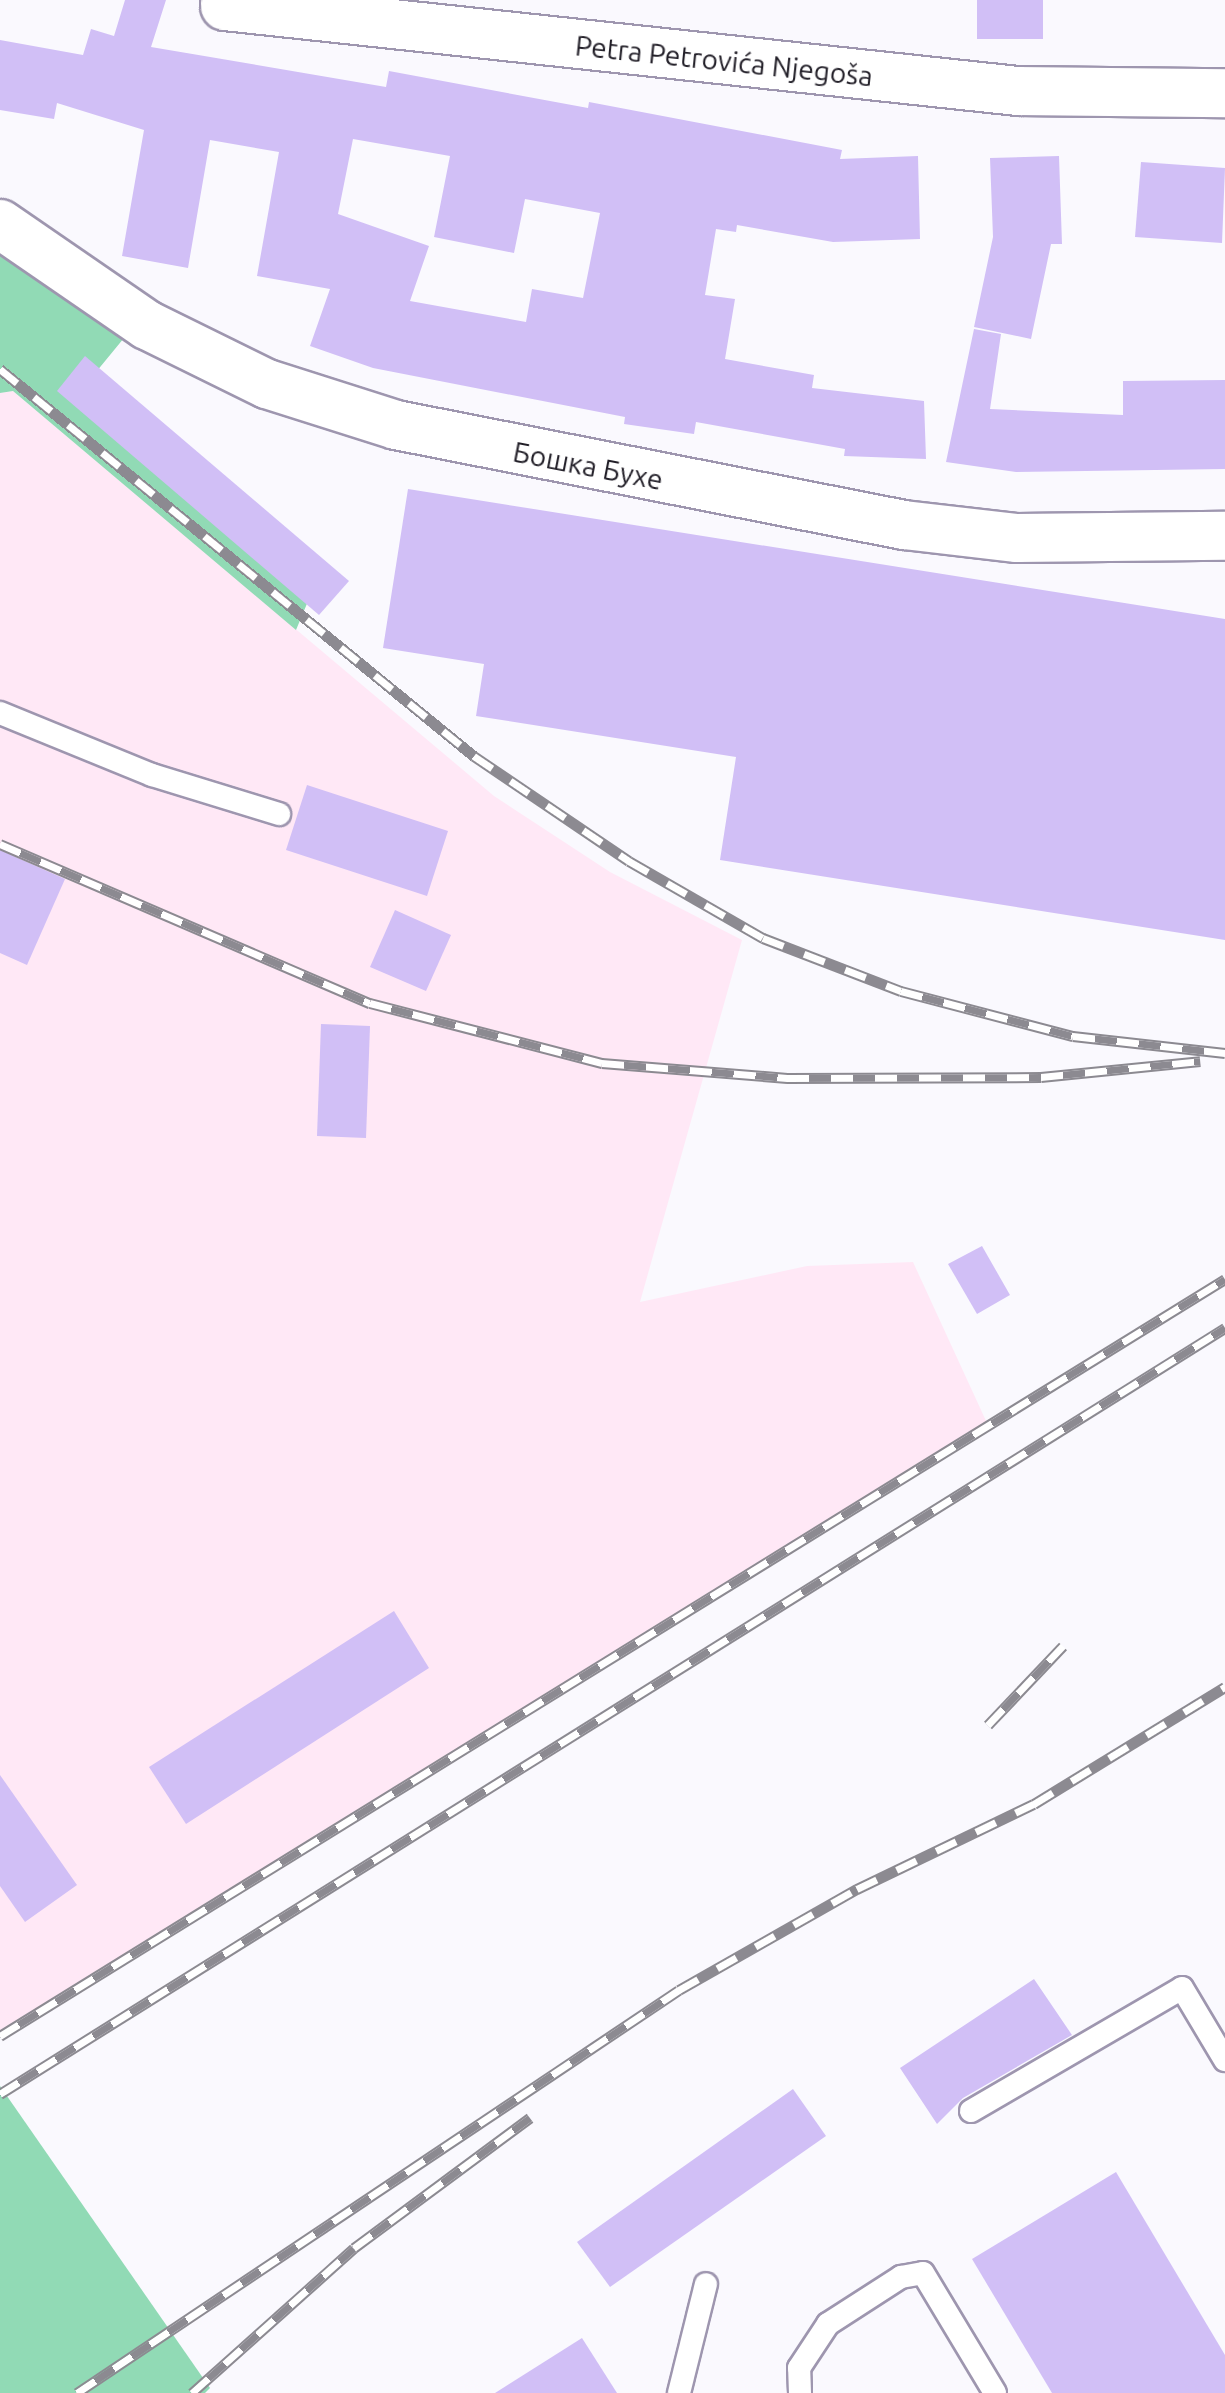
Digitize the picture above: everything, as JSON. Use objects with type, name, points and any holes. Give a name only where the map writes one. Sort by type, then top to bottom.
[{"type":"street","name":"Petra Petrovića Njegoša","points":[[225,6],[980,88],[1225,94]]},
{"type":"street","name":"Бошка Бухе","points":[[0,224],[147,325],[268,384],[396,425],[904,525],[1017,538],[1225,536]]},
{"type":"lane","points":[[0,713],[152,774],[279,814]]},
{"type":"lane","points":[[971,2111],[1182,1988],[1225,2060]]},
{"type":"lane","points":[[800,2393],[799,2368],[828,2324],[901,2277],[923,2273],[995,2393]]},
{"type":"lane","points":[[679,2393],[706,2284]]},
{"type":"shaded area","points":[[13,391],[494,796],[610,872],[742,940],[640,1302],[807,1266],[913,1262],[987,1423],[0,2032],[0,393]]},
{"type":"green space","points":[[0,233],[133,327],[78,394],[311,594],[296,630],[13,391],[0,393]]},
{"type":"green space","points":[[0,2086],[210,2388],[205,2393],[0,2393]]},
{"type":"building","points":[[125,0],[166,0],[151,47],[386,87],[389,71],[588,108],[589,102],[842,150],[840,159],[918,156],[920,239],[833,242],[737,225],[736,232],[716,229],[705,295],[735,299],[725,359],[814,375],[812,388],[924,401],[926,459],[844,456],[845,449],[696,422],[694,434],[624,424],[625,417],[373,368],[310,346],[330,289],[257,276],[279,152],[210,140],[188,268],[122,256],[144,130],[57,103],[54,119],[0,110],[0,40],[83,55],[91,29],[114,36]],"holes":[[[353,139],[450,156],[434,237],[514,253],[525,199],[600,213],[583,298],[532,289],[526,322],[410,301],[429,246],[338,214]]]},
{"type":"building","points":[[977,0],[1043,0],[1043,39],[977,39]]},
{"type":"building","points":[[1059,156],[1062,244],[1051,244],[1031,339],[974,327],[993,237],[990,158]]},
{"type":"building","points":[[1141,162],[1225,168],[1222,243],[1135,237]]},
{"type":"building","points":[[974,329],[1001,334],[990,409],[1123,415],[1123,381],[1225,380],[1225,469],[1016,472],[946,462]]},
{"type":"building","points":[[85,356],[349,581],[319,615],[57,391]]},
{"type":"building","points":[[408,489],[1225,619],[1225,940],[720,860],[736,757],[476,716],[484,664],[383,648]]},
{"type":"building","points":[[307,785],[448,831],[427,896],[286,850]]},
{"type":"building","points":[[0,850],[65,879],[27,965],[0,953]]},
{"type":"building","points":[[395,910],[451,935],[426,991],[370,967]]},
{"type":"building","points":[[321,1024],[370,1026],[366,1138],[317,1136]]},
{"type":"building","points":[[982,1246],[1010,1295],[977,1314],[948,1264]]},
{"type":"building","points":[[394,1611],[429,1668],[186,1824],[149,1767]]},
{"type":"building","points":[[0,1775],[77,1885],[25,1922],[0,1886]]},
{"type":"building","points":[[1034,1979],[1072,2035],[963,2098],[937,2124],[900,2068]]},
{"type":"building","points":[[793,2089],[826,2136],[610,2287],[577,2242]]},
{"type":"building","points":[[1116,2172],[1225,2355],[1225,2393],[1052,2393],[972,2259]]},
{"type":"building","points":[[582,2338],[617,2393],[495,2393]]},
{"type":"railway","points":[[0,369],[474,756],[629,861],[763,938],[901,991],[1073,1036],[1225,1053]]},
{"type":"railway","points":[[0,844],[370,1003],[602,1063],[787,1078],[1041,1077],[1200,1061]]},
{"type":"railway","points":[[0,2036],[1225,1279]]},
{"type":"railway","points":[[0,2094],[1225,1328]]},
{"type":"railway","points":[[988,1725],[1063,1646]]},
{"type":"railway","points":[[77,2393],[679,1990],[857,1889],[1034,1804],[1225,1687]]},
{"type":"railway","points":[[192,2393],[354,2248],[530,2118]]}]
